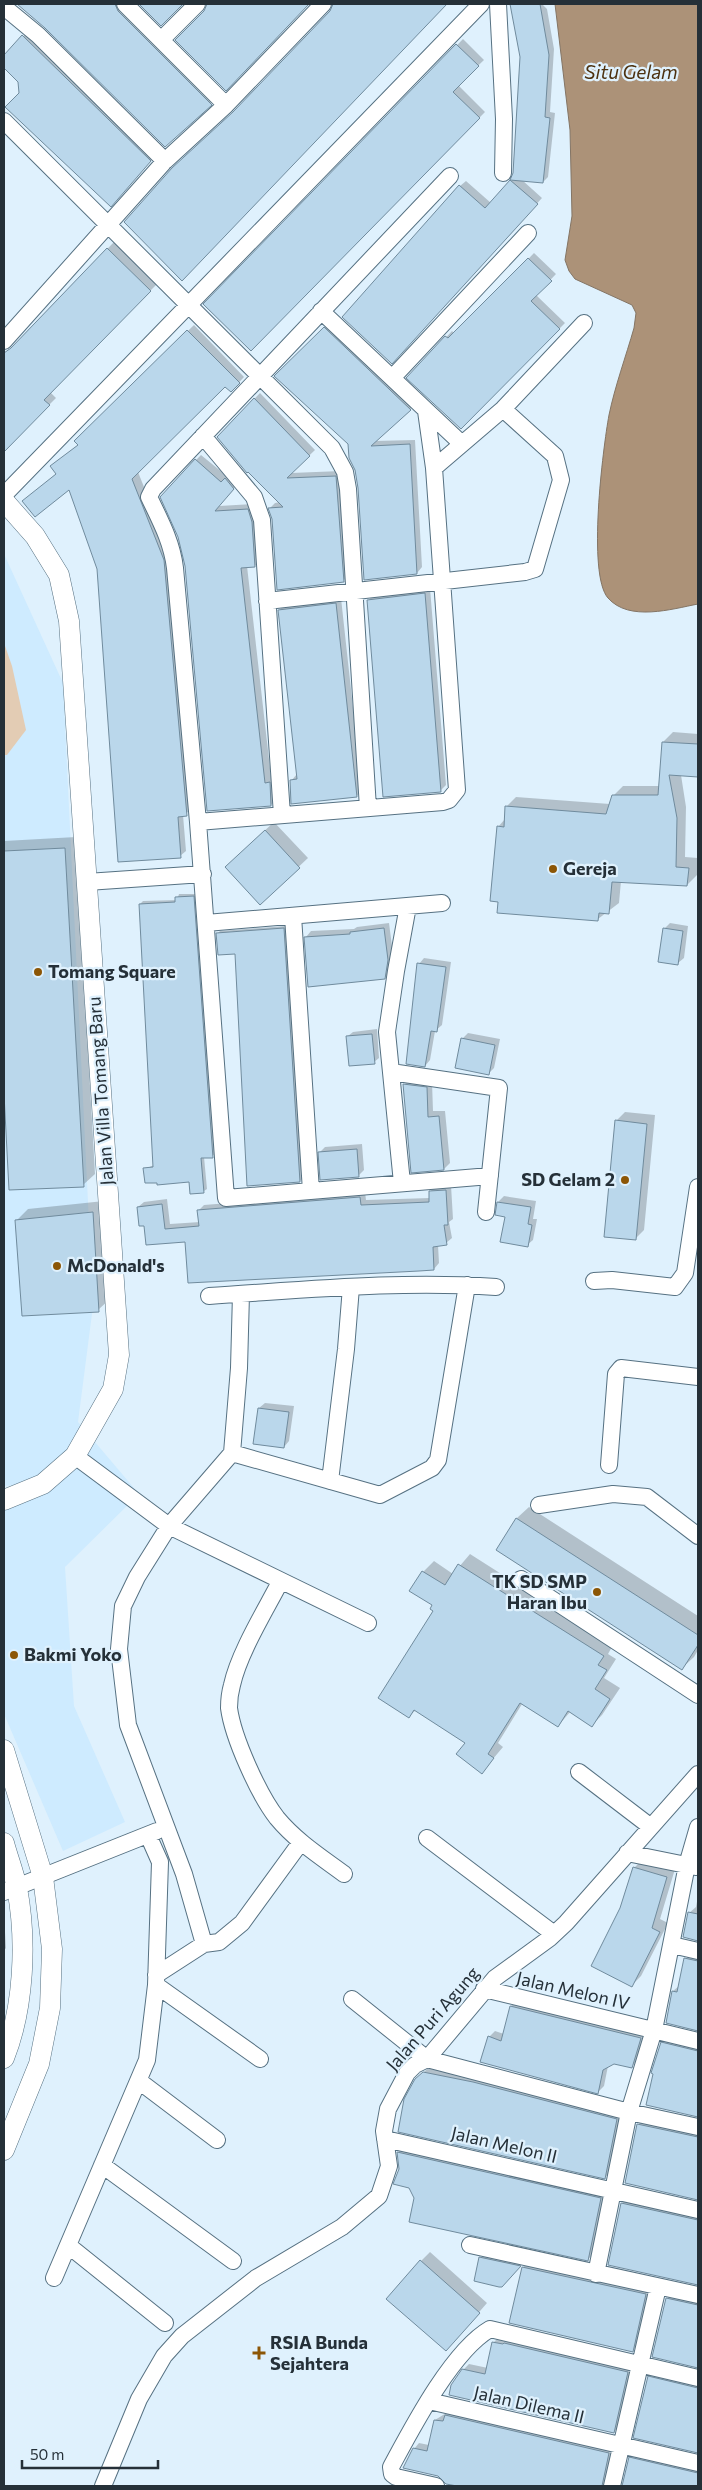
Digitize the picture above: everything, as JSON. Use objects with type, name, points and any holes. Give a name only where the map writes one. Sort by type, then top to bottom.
[{"type":"street","points":[[126,4],[226,104]]},
{"type":"street","points":[[162,39],[197,4]]},
{"type":"street","points":[[4,341],[165,161],[226,104],[323,4]]},
{"type":"street","points":[[4,495],[481,4]]},
{"type":"street","points":[[498,4],[504,120],[503,173]]},
{"type":"street","points":[[4,7],[38,35],[165,161]]},
{"type":"street","points":[[4,121],[106,225],[260,375],[332,448],[340,459],[348,488],[368,808]]},
{"type":"street","points":[[450,176],[260,375],[150,493],[150,497],[173,553],[198,822],[226,1198],[490,1176]]},
{"type":"street","points":[[393,377],[528,233]]},
{"type":"street","points":[[321,311],[462,444]]},
{"type":"street","points":[[434,468],[503,409],[584,322]]},
{"type":"street","points":[[267,601],[354,593],[525,572],[535,569],[561,480],[555,456],[503,409]]},
{"type":"street","points":[[198,822],[443,802],[449,800],[457,790],[434,468],[426,411]]},
{"type":"street","points":[[203,436],[254,497],[262,520],[282,815]]},
{"type":"street","name":"Jalan Villa Tomang Baru","points":[[4,501],[36,536],[59,575],[69,621],[119,1356],[113,1389],[75,1456],[43,1484],[4,1500]]},
{"type":"street","points":[[87,882],[202,874]]},
{"type":"street","points":[[206,923],[442,903]]},
{"type":"street","points":[[402,1183],[387,1032],[408,906]]},
{"type":"street","points":[[293,916],[311,1191]]},
{"type":"street","points":[[391,1072],[499,1088],[486,1212]]},
{"type":"street","points":[[594,1281],[612,1280],[675,1287],[685,1273],[697,1198]]},
{"type":"street","points":[[232,1453],[380,1495],[436,1465],[466,1285]]},
{"type":"street","points":[[209,1296],[351,1287],[466,1285],[496,1288]]},
{"type":"street","points":[[330,1482],[351,1287]]},
{"type":"street","points":[[204,1944],[184,1874],[128,1725],[119,1649],[123,1606],[137,1577],[169,1526],[232,1453],[239,1368],[241,1294]]},
{"type":"street","points":[[609,1465],[616,1374],[621,1368],[698,1377]]},
{"type":"street","points":[[75,1456],[169,1526],[280,1582],[368,1623]]},
{"type":"street","points":[[539,1504],[612,1494],[647,1497],[698,1536]]},
{"type":"street","points":[[521,1579],[698,1695]]},
{"type":"street","points":[[280,1582],[246,1649],[232,1684],[229,1707],[239,1741],[256,1784],[277,1818],[301,1842],[344,1874]]},
{"type":"street","points":[[4,1750],[43,1877],[52,1949],[50,2008],[39,2064],[4,2150]]},
{"type":"street","points":[[579,1772],[651,1827]]},
{"type":"street","name":"Jalan Puri Agung","points":[[104,2486],[139,2399],[164,2356],[182,2336],[256,2278],[342,2227],[379,2196],[389,2166],[384,2124],[392,2100],[407,2073],[415,2065],[427,2059],[495,1978],[554,1934],[696,1780]]},
{"type":"street","points":[[596,2274],[630,2112],[654,2030],[672,1945],[693,1866],[698,1827]]},
{"type":"street","points":[[10,1890],[166,1828]]},
{"type":"street","points":[[54,2278],[147,2060],[156,1980],[160,1862],[148,1835]]},
{"type":"street","points":[[427,1838],[554,1934]]},
{"type":"street","points":[[156,1980],[204,1944],[219,1942],[242,1923],[301,1842]]},
{"type":"street","points":[[4,1843],[10,1890],[21,1940],[21,1994],[4,2058]]},
{"type":"street","points":[[627,1853],[693,1866]]},
{"type":"street","points":[[672,1945],[698,1951]]},
{"type":"street","points":[[156,1980],[260,2058]]},
{"type":"street","name":"Jalan Melon IV","points":[[484,1989],[698,2041]]},
{"type":"street","points":[[352,1999],[427,2059],[630,2112],[698,2127]]},
{"type":"street","points":[[139,2081],[217,2140]]},
{"type":"street","name":"Jalan Melon II","points":[[385,2139],[698,2210]]},
{"type":"street","points":[[102,2165],[233,2261]]},
{"type":"street","points":[[470,2245],[698,2295]]},
{"type":"street","points":[[69,2246],[165,2323]]},
{"type":"street","points":[[612,2486],[658,2287]]},
{"type":"street","points":[[436,2486],[392,2474],[391,2467],[429,2401],[470,2346],[480,2335],[490,2329],[698,2378]]},
{"type":"street","name":"Jalan Dilema II","points":[[429,2401],[621,2447],[698,2463]]},
{"type":"shaded area","points":[[4,554],[63,683],[93,1306],[78,1422],[139,1494],[65,1567],[74,1706],[125,1822],[63,1851],[4,1714],[4,1506],[16,1485],[4,1486]]},
{"type":"shaded area","points":[[4,643],[12,666],[26,730],[7,755],[4,755]]},
{"type":"water","name":"Situ Gelam","points":[[555,4],[698,4],[698,604],[664,611],[639,612],[627,610],[608,598],[602,585],[598,564],[598,510],[603,454],[611,404],[634,328],[636,313],[632,305],[575,279],[569,271],[565,260],[572,216],[570,130]]},
{"type":"building","points":[[17,4],[115,4],[118,11],[212,105],[165,147],[45,28]]},
{"type":"building","points":[[139,4],[183,4],[161,26]]},
{"type":"building","points":[[207,4],[309,4],[226,91],[175,40],[204,11]]},
{"type":"building","points":[[333,4],[447,4],[182,281],[124,222],[172,168],[233,112],[330,11]]},
{"type":"building","points":[[510,4],[540,4],[549,55],[545,117],[550,118],[543,183],[510,180],[513,173],[520,57]]},
{"type":"building","points":[[22,35],[151,161],[111,207],[5,107],[19,93],[18,82],[4,68],[4,55]]},
{"type":"building","points":[[456,44],[479,66],[453,92],[480,118],[251,351],[203,304]]},
{"type":"building","points":[[510,180],[538,204],[392,364],[342,317],[459,185],[485,208]]},
{"type":"building","points":[[107,248],[151,291],[44,400],[50,405],[4,452],[4,353]]},
{"type":"building","points":[[528,258],[552,281],[531,301],[560,329],[461,429],[406,378],[445,336],[448,338]]},
{"type":"building","points":[[324,327],[411,410],[371,446],[410,444],[417,574],[364,580],[358,488],[355,470],[349,458],[348,444],[274,376]]},
{"type":"building","points":[[187,330],[240,383],[231,392],[225,387],[132,479],[164,560],[187,816],[178,817],[181,858],[118,862],[97,569],[69,490],[35,517],[22,501],[56,474],[50,466],[78,445],[74,441]]},
{"type":"building","points":[[254,398],[310,456],[287,478],[336,476],[344,582],[277,590],[272,519],[268,508],[283,507],[247,473],[217,437]]},
{"type":"building","points":[[195,459],[221,482],[225,478],[234,489],[215,511],[248,509],[252,522],[255,567],[241,568],[265,783],[270,782],[271,806],[207,811],[185,566],[178,537],[160,497]]},
{"type":"building","points":[[425,593],[441,792],[383,797],[367,600]]},
{"type":"building","points":[[336,603],[357,797],[291,804],[290,780],[297,779],[278,610]]},
{"type":"building","name":"Gereja","points":[[662,742],[698,744],[698,777],[669,775],[677,818],[676,867],[689,868],[687,886],[612,882],[609,914],[599,913],[598,921],[497,913],[498,902],[490,901],[497,826],[504,827],[505,806],[606,814],[612,795],[658,795]]},
{"type":"building","points":[[265,830],[300,868],[260,905],[225,867]]},
{"type":"building","name":"Tomang Square","points":[[65,848],[84,1187],[9,1190],[4,1094],[4,851]]},
{"type":"building","points":[[194,896],[213,1158],[201,1158],[204,1193],[190,1194],[189,1182],[157,1185],[157,1183],[145,1183],[143,1168],[153,1167],[139,904],[175,902],[175,897]]},
{"type":"building","points":[[284,928],[300,1182],[247,1186],[235,954],[218,955],[216,933]]},
{"type":"building","points":[[384,928],[388,960],[385,979],[308,987],[304,937],[350,934],[350,932]]},
{"type":"building","points":[[663,928],[683,931],[678,965],[658,962]]},
{"type":"building","points":[[417,963],[446,967],[437,1032],[431,1031],[425,1067],[406,1064]]},
{"type":"building","points":[[372,1034],[375,1064],[349,1066],[346,1036]]},
{"type":"building","points":[[461,1038],[495,1045],[489,1075],[455,1068]]},
{"type":"building","points":[[403,1084],[427,1087],[428,1117],[439,1116],[444,1170],[411,1173]]},
{"type":"building","name":"SD Gelam 2","points":[[615,1120],[647,1124],[636,1240],[604,1237]]},
{"type":"building","points":[[357,1149],[359,1177],[320,1180],[318,1152]]},
{"type":"building","points":[[446,1190],[448,1225],[444,1225],[447,1245],[433,1247],[434,1270],[419,1271],[188,1283],[185,1242],[146,1245],[144,1226],[139,1226],[137,1207],[162,1204],[165,1229],[199,1226],[197,1210],[360,1197],[361,1205],[429,1202],[429,1191]]},
{"type":"building","points":[[497,1202],[531,1207],[528,1224],[532,1225],[528,1247],[500,1242],[505,1217],[495,1215]]},
{"type":"building","name":"McDonald's","points":[[93,1212],[99,1312],[22,1316],[15,1220]]},
{"type":"building","points":[[258,1408],[289,1412],[284,1448],[253,1444]]},
{"type":"building","name":"TK SD SMP Haran Ibu","points":[[516,1518],[698,1635],[698,1645],[682,1670],[496,1550]]},
{"type":"building","points":[[458,1564],[604,1656],[598,1665],[607,1670],[595,1689],[610,1699],[592,1727],[568,1711],[558,1727],[520,1703],[488,1754],[494,1758],[482,1774],[456,1754],[465,1743],[414,1710],[409,1718],[378,1698],[433,1611],[430,1609],[432,1605],[409,1591],[422,1571],[445,1585]]},
{"type":"building","points":[[633,1867],[667,1877],[652,1928],[660,1932],[632,1987],[591,1966],[620,1908]]},
{"type":"building","points":[[688,1912],[698,1914],[698,1941],[683,1937]]},
{"type":"building","points":[[684,1958],[698,1961],[698,2031],[666,2023],[672,1991],[677,1992]]},
{"type":"building","points":[[510,2006],[641,2038],[632,2068],[614,2064],[603,2070],[598,2094],[480,2062],[488,2036],[501,2041]]},
{"type":"building","points":[[661,2042],[698,2051],[698,2117],[646,2105],[653,2074],[651,2073]]},
{"type":"building","points":[[423,2072],[473,2082],[617,2119],[605,2179],[398,2132],[404,2099],[415,2079]]},
{"type":"building","points":[[637,2124],[698,2137],[698,2200],[625,2183]]},
{"type":"building","points":[[397,2152],[601,2198],[588,2261],[409,2222],[414,2198],[409,2188],[393,2184],[399,2169]]},
{"type":"building","points":[[621,2203],[698,2220],[698,2285],[608,2265]]},
{"type":"building","points":[[479,2257],[521,2266],[502,2287],[499,2287],[474,2281]]},
{"type":"building","points":[[420,2260],[480,2313],[446,2351],[386,2299]]},
{"type":"building","points":[[522,2267],[646,2294],[633,2352],[509,2323]]},
{"type":"building","points":[[666,2298],[698,2305],[698,2368],[652,2357]]},
{"type":"building","points":[[492,2342],[504,2343],[628,2372],[614,2433],[449,2395],[451,2385],[462,2369],[485,2374]]},
{"type":"building","points":[[648,2376],[698,2388],[698,2453],[633,2438]]},
{"type":"building","points":[[445,2415],[609,2453],[602,2486],[457,2486],[446,2484],[438,2476],[403,2468],[413,2448],[427,2451],[434,2420],[443,2421]]},
{"type":"building","points":[[629,2457],[698,2473],[698,2486],[622,2486]]},
{"type":"place","name":"Gereja","points":[[553,869]]},
{"type":"place","name":"Tomang Square","points":[[38,972]]},
{"type":"place","name":"SD Gelam 2","points":[[625,1180]]},
{"type":"place","name":"McDonald's","points":[[57,1266]]},
{"type":"place","name":"TK SD SMP Haran Ibu","points":[[597,1592]]},
{"type":"place","name":"Bakmi Yoko","points":[[14,1655]]},
{"type":"place","name":"RSIA Bunda Sejahtera","points":[[259,2353]]}]
